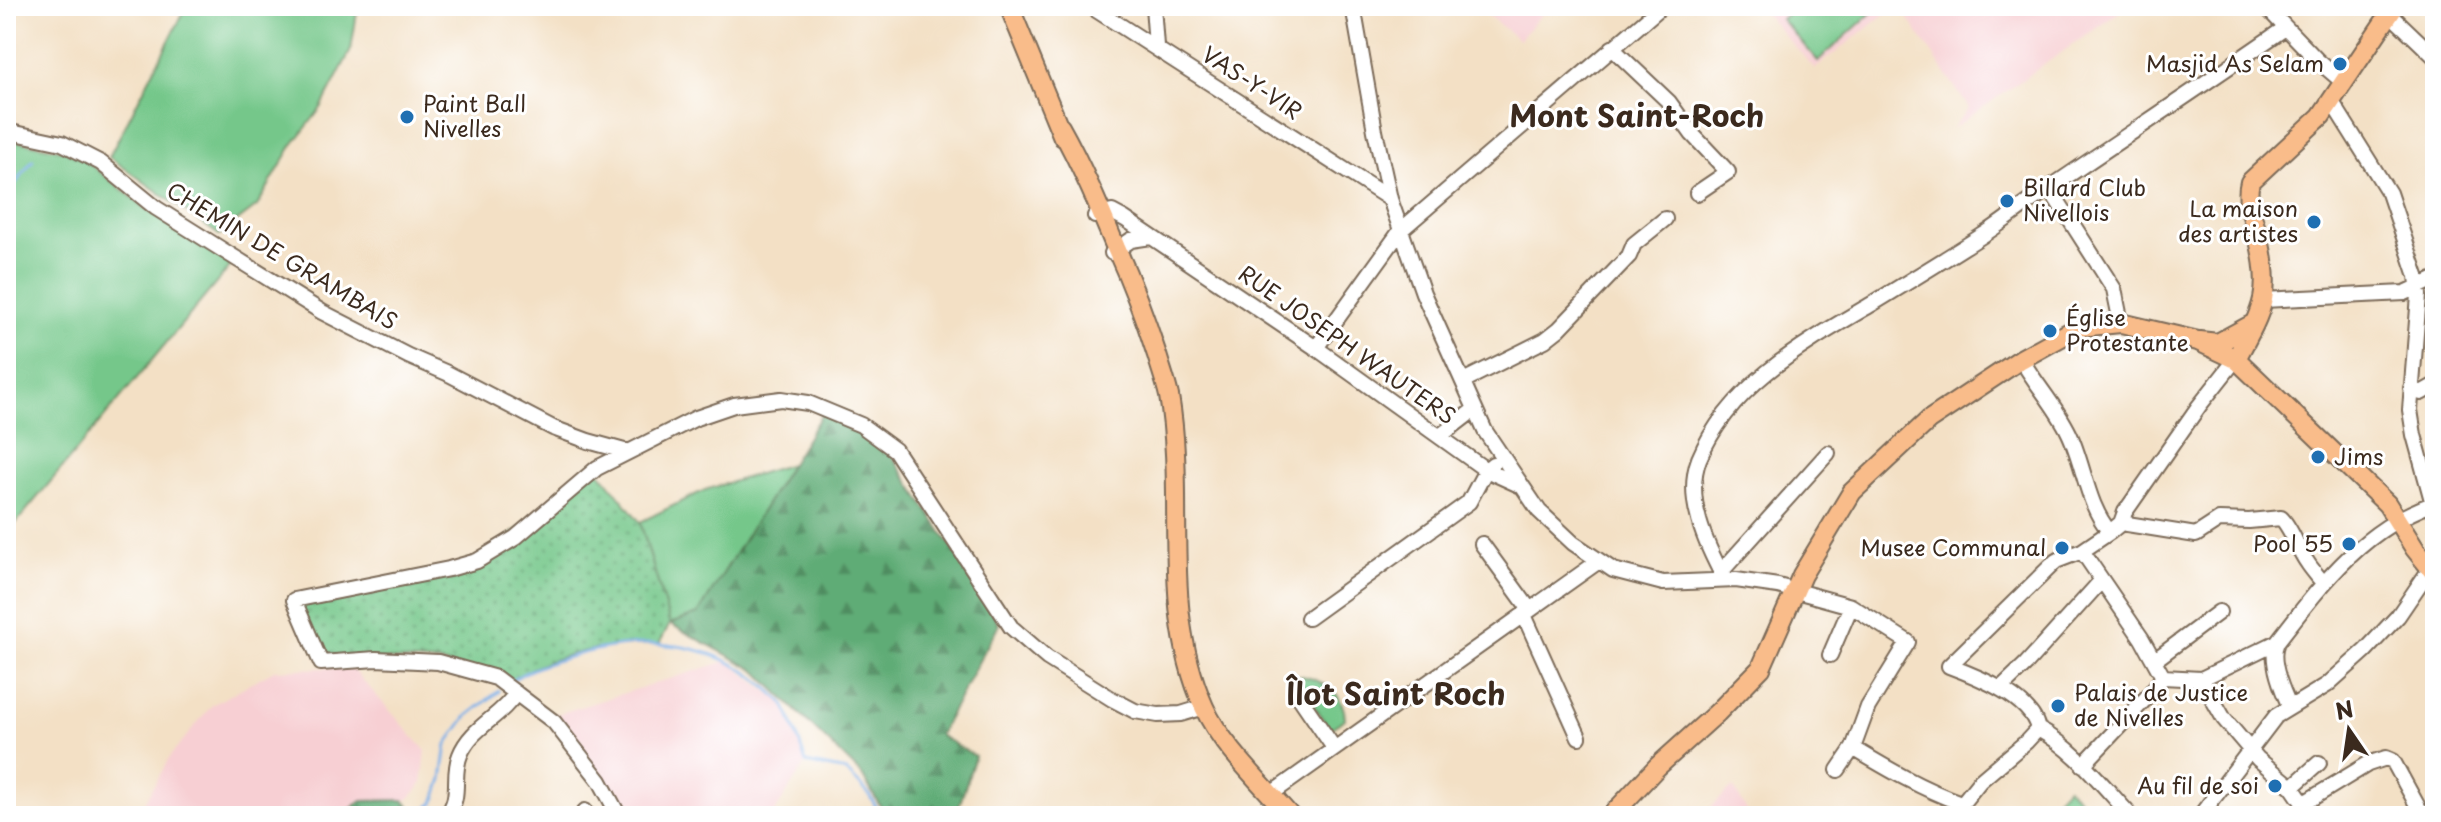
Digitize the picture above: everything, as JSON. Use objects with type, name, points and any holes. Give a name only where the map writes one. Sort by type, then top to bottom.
[{"type":"main road","points":[[1009,6],[1060,127],[1071,162],[1115,252],[1151,338],[1168,394],[1175,452],[1175,559],[1184,644],[1208,713],[1221,735],[1290,816]]},
{"type":"main road","points":[[2236,359],[2264,300],[2265,268],[2247,192],[2250,182],[2321,116],[2393,10]]},
{"type":"main road","points":[[1622,812],[1657,767],[1761,668],[1802,575],[1852,492],[1929,420],[2021,359],[2079,327],[2121,323],[2218,343],[2256,322]]},
{"type":"main road","points":[[2198,341],[2236,359],[2373,489],[2398,519],[2432,572]]},
{"type":"street","name":"VAS-Y-VIR","points":[[1090,6],[1390,199]]},
{"type":"street","points":[[1153,6],[1156,46]]},
{"type":"street","points":[[1353,6],[1390,199],[1423,293],[1489,438],[1539,511],[1558,531],[1613,570],[1663,583],[1723,576],[1796,591],[1851,606],[1908,642],[1868,707],[1853,748],[1838,770]]},
{"type":"street","points":[[1316,348],[1401,230],[1662,6]]},
{"type":"street","points":[[2265,6],[2344,83]]},
{"type":"street","points":[[2393,10],[2435,57]]},
{"type":"street","points":[[1723,576],[1694,501],[1694,479],[1708,442],[1737,400],[1762,375],[1800,346],[1910,281],[2050,189],[2285,28]]},
{"type":"street","points":[[1612,48],[1669,102],[1692,134],[1728,172],[1697,193]]},
{"type":"street","points":[[2290,707],[2273,650],[2277,642],[2323,583],[2357,549],[2398,519],[2434,504],[2410,410],[2419,295],[2409,250],[2389,193],[2332,102]]},
{"type":"street","name":"CHEMIN DE GRAMBAIS","points":[[6,131],[62,143],[101,163],[156,208],[322,312],[553,428],[628,452]]},
{"type":"street","points":[[2050,189],[2114,289],[2121,323]]},
{"type":"street","name":"RUE JOSEPH WAUTERS","points":[[1098,215],[1112,212],[1151,237],[1316,348],[1486,470],[1523,489]]},
{"type":"street","points":[[1463,381],[1537,345],[1559,329],[1629,256],[1634,244],[1665,219]]},
{"type":"street","points":[[1115,252],[1131,240],[1151,237]]},
{"type":"street","points":[[2264,300],[2405,293],[2435,279]]},
{"type":"street","points":[[2021,359],[2069,433],[2104,525],[2196,535],[2219,520],[2281,518],[2323,583]]},
{"type":"street","points":[[2131,816],[2083,765],[2038,729],[2035,721],[2015,699],[1976,676],[1949,666],[2056,561],[2082,551],[2116,528],[2199,406],[2236,359]]},
{"type":"street","points":[[2411,388],[2421,393],[2435,385]]},
{"type":"street","points":[[619,816],[600,781],[554,722],[496,678],[438,662],[376,659],[321,663],[294,600],[477,561],[515,538],[597,468],[696,418],[734,405],[781,399],[808,403],[861,425],[879,436],[903,458],[1011,627],[1047,658],[1135,711],[1158,715],[1208,713]]},
{"type":"street","points":[[1440,436],[1475,409]]},
{"type":"street","points":[[1465,454],[1489,438]]},
{"type":"street","points":[[1723,576],[1828,453]]},
{"type":"street","points":[[1308,618],[1469,502],[1486,470],[1501,456]]},
{"type":"street","points":[[1482,544],[1527,612],[1579,737]]},
{"type":"street","points":[[2082,551],[2142,639],[2163,677]]},
{"type":"street","points":[[1271,794],[1599,561]]},
{"type":"street","points":[[2200,816],[2276,716],[2327,685],[2376,640],[2432,572]]},
{"type":"street","points":[[2000,689],[2101,581]]},
{"type":"street","points":[[1830,655],[1851,606]]},
{"type":"street","points":[[2155,660],[2219,612]]},
{"type":"street","points":[[2163,677],[2201,679],[2277,642]]},
{"type":"street","points":[[2083,765],[2163,677]]},
{"type":"street","points":[[2201,679],[2224,719],[2258,759],[2292,787],[2308,810],[2368,764],[2386,758],[2393,761],[2423,816]]},
{"type":"street","points":[[1295,691],[1334,748]]},
{"type":"street","points":[[446,816],[454,807],[457,794],[459,756],[471,735],[509,704],[516,693]]},
{"type":"street","points":[[1952,816],[1990,772],[2038,729]]},
{"type":"street","points":[[1853,748],[1932,792],[1961,803]]},
{"type":"street","points":[[2292,787],[2319,763]]},
{"type":"shaded area","points":[[1476,6],[1549,6],[1519,40]]},
{"type":"shaded area","points":[[1758,6],[1895,6],[1815,69]]},
{"type":"shaded area","points":[[1900,6],[2128,6],[1952,129],[1969,108]]},
{"type":"shaded area","points":[[727,661],[783,703],[806,763],[772,816],[620,816],[548,717]]},
{"type":"shaded area","points":[[351,667],[426,751],[422,784],[408,800],[361,801],[342,816],[137,816],[171,755],[212,705],[274,670]]},
{"type":"shaded area","points":[[1733,787],[1750,816],[1701,816]]},
{"type":"green space","points":[[187,6],[358,6],[351,50],[321,108],[292,146],[257,206],[219,235],[109,157]]},
{"type":"green space","points":[[1796,6],[1879,6],[1818,61],[1781,19]]},
{"type":"green space","points":[[6,139],[63,150],[86,161],[148,210],[233,263],[6,535]]},
{"type":"green space","points":[[825,409],[879,436],[999,624],[939,735],[975,756],[956,816],[886,816],[862,775],[755,670],[670,624],[698,614]]},
{"type":"green space","points":[[791,464],[698,615],[670,624],[640,522],[705,490]]},
{"type":"green space","points":[[597,468],[640,522],[670,624],[659,644],[582,652],[544,663],[511,681],[438,662],[317,653],[294,600],[477,561]]},
{"type":"green space","points":[[1296,677],[1318,681],[1337,695],[1345,719],[1330,729],[1299,685]]},
{"type":"green space","points":[[2067,787],[2097,816],[2058,816],[2051,804]]},
{"type":"green space","points":[[403,800],[421,816],[342,816],[361,801]]},
{"type":"waterway","points":[[6,196],[33,160]]},
{"type":"waterway","points":[[511,681],[551,662],[624,645],[681,646],[707,653],[733,664],[758,680],[781,701],[792,721],[806,763],[846,771],[868,793],[881,816]]},
{"type":"waterway","points":[[417,816],[434,803],[442,779],[447,744],[467,716],[499,691]]},
{"type":"place","name":"Masjid As Selam","points":[[2340,64]]},
{"type":"place","name":"Paint Ball Nivelles","points":[[407,117]]},
{"type":"place","name":"Billard Club Nivellois","points":[[2007,201]]},
{"type":"place","name":"La maison des artistes","points":[[2314,222]]},
{"type":"place","name":"Église Protestante","points":[[2050,331]]},
{"type":"place","name":"Jims","points":[[2318,457]]},
{"type":"place","name":"Pool 55","points":[[2349,544]]},
{"type":"place","name":"Musee Communal","points":[[2062,548]]},
{"type":"place","name":"Palais de Justice de Nivelles","points":[[2058,706]]},
{"type":"place","name":"Au fil de soi","points":[[2275,786]]},
{"type":"district","name":"Mont Saint-Roch","points":[[1637,117]]},
{"type":"district","name":"Îlot Saint Roch","points":[[1396,695]]}]
